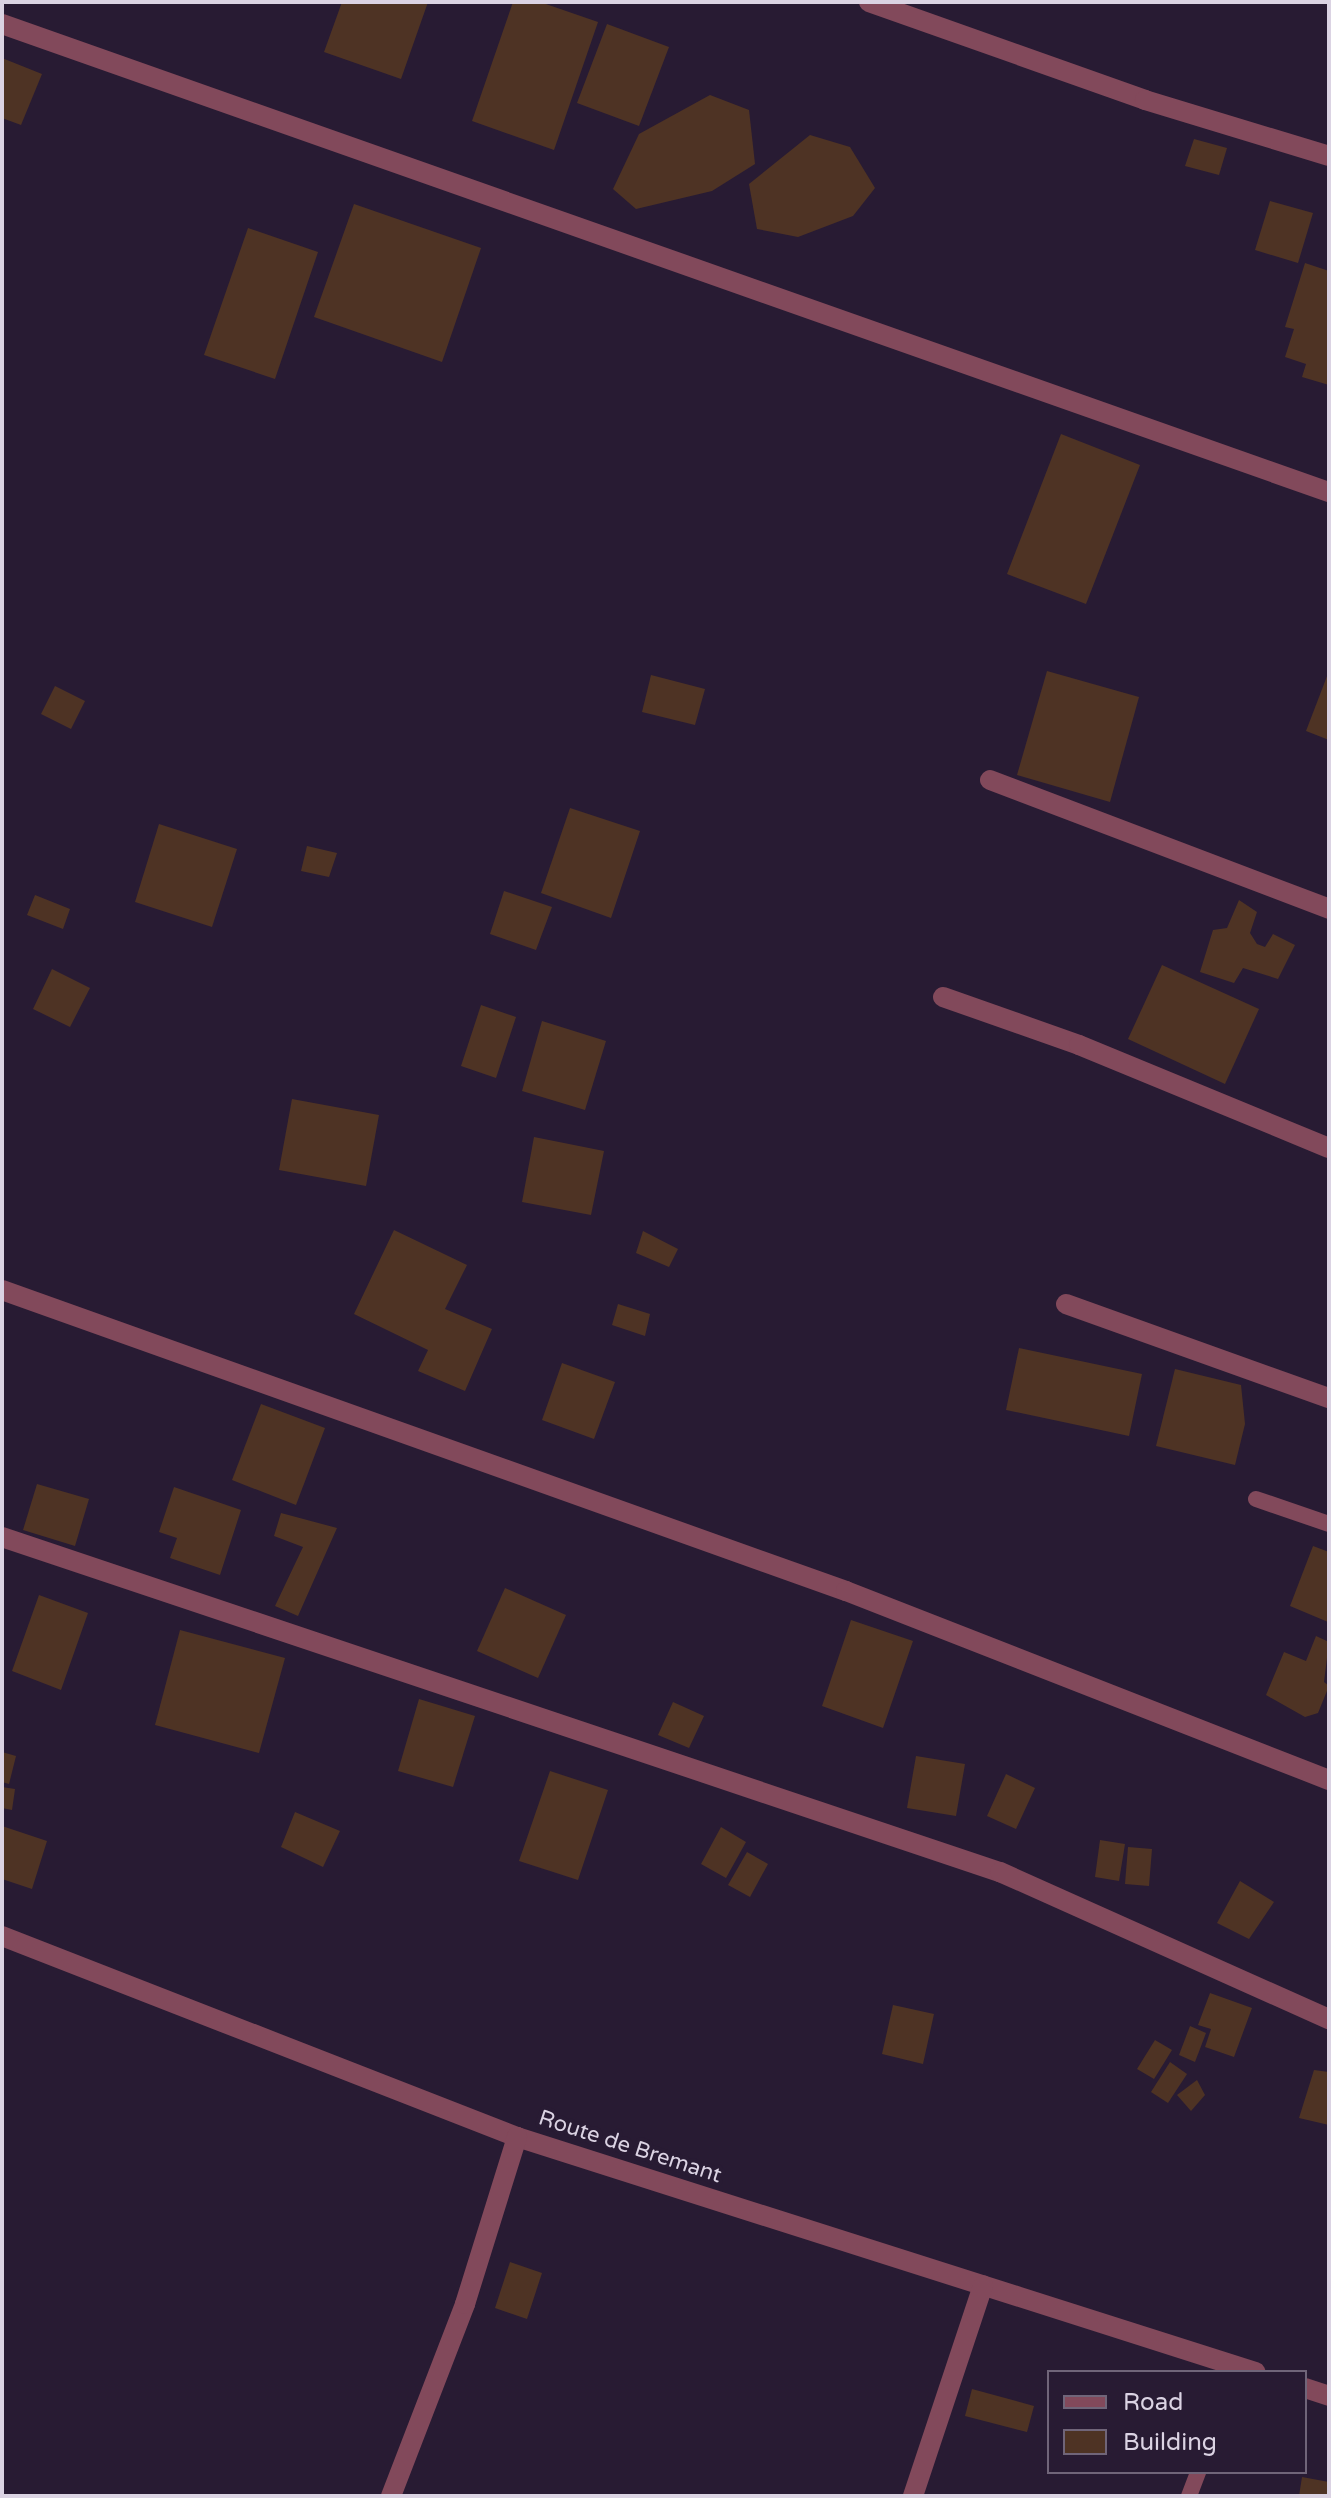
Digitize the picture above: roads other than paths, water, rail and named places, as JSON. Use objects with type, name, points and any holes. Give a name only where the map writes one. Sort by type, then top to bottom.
[{"type":"street","points":[[869,2],[1145,100],[1329,156]]},
{"type":"street","points":[[2,24],[1329,492]]},
{"type":"street","points":[[990,780],[1329,909]]},
{"type":"street","points":[[943,997],[1079,1045],[1329,1148]]},
{"type":"street","points":[[2,1290],[846,1591],[1329,1780]]},
{"type":"street","points":[[1066,1304],[1329,1398]]},
{"type":"street","points":[[2,1537],[1000,1872],[1329,2019]]},
{"type":"street","name":"Route de Bremant","points":[[2,1936],[517,2137],[1244,2370]]},
{"type":"street","points":[[391,2496],[465,2304],[517,2137]]},
{"type":"street","points":[[913,2496],[983,2285]]},
{"type":"street","points":[[1307,2389],[1329,2396]]},
{"type":"lane","points":[[1256,1499],[1329,1524]]},
{"type":"lane","points":[[1189,2496],[1197,2474]]}]
